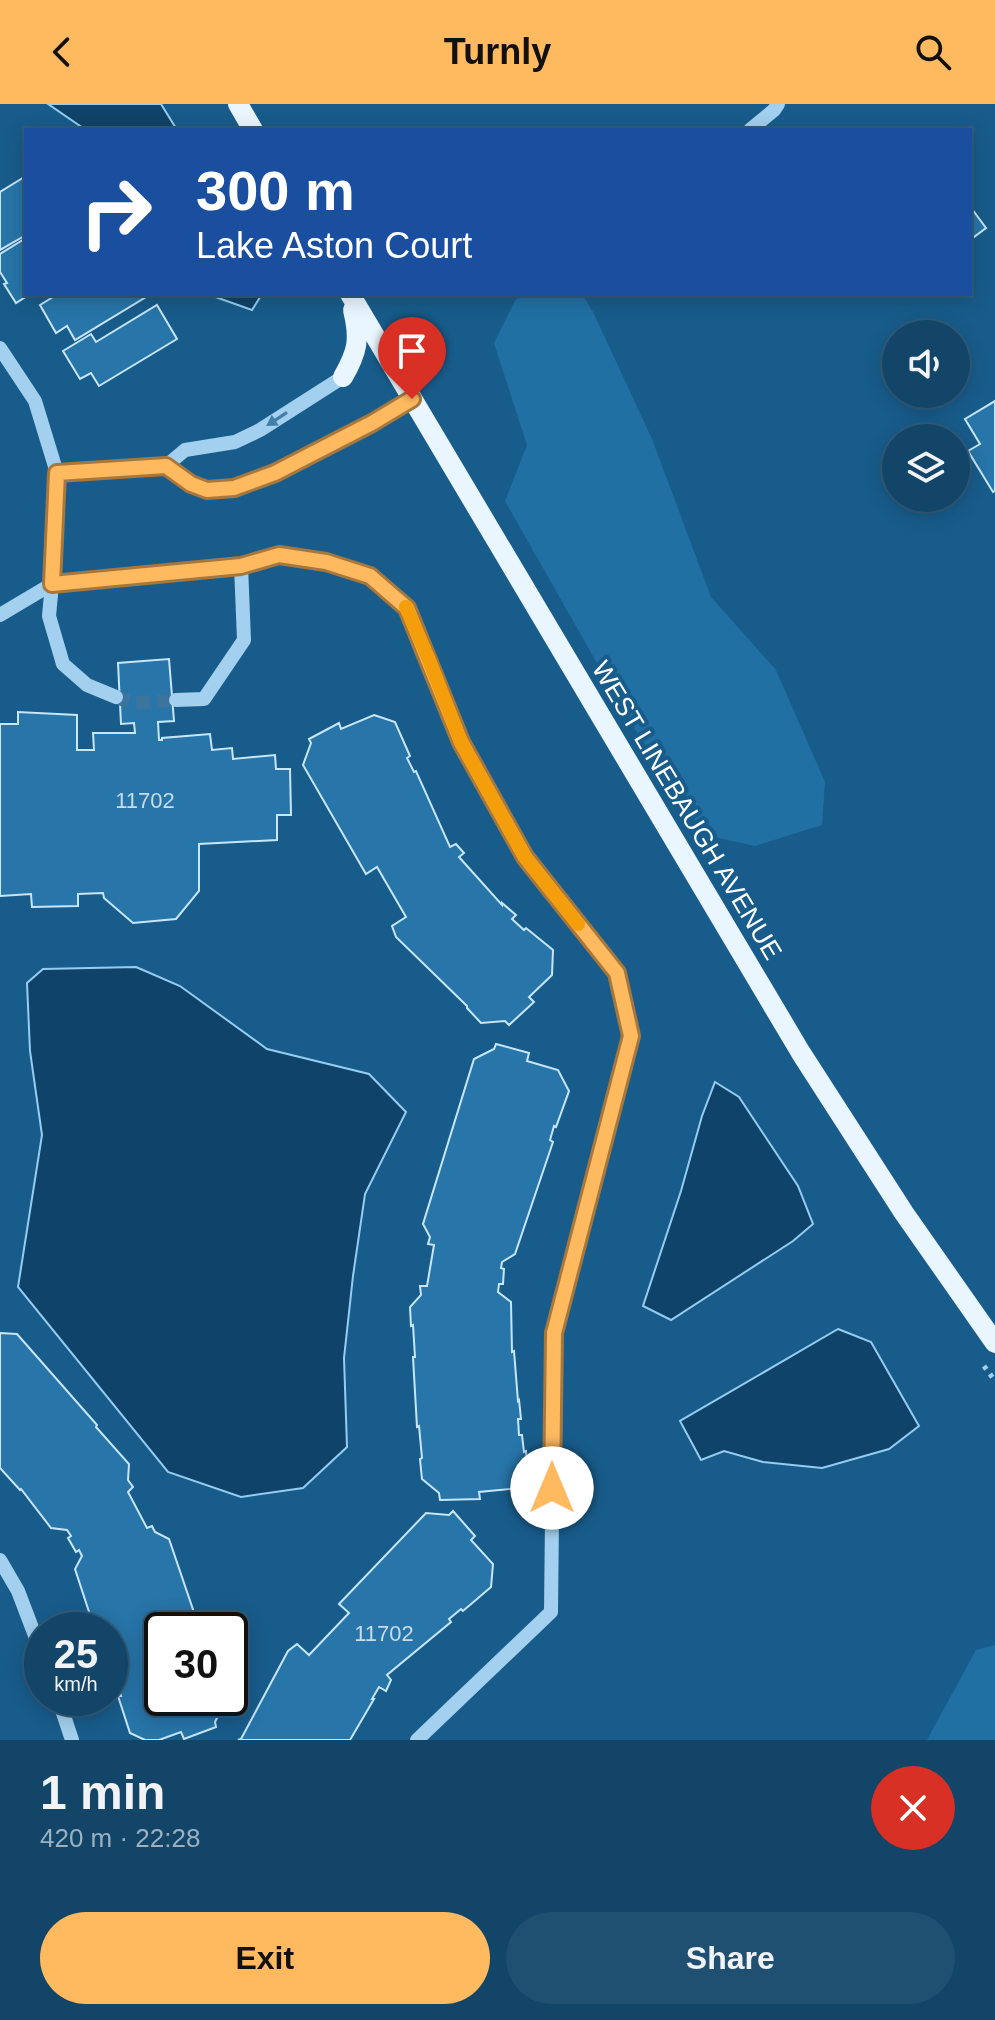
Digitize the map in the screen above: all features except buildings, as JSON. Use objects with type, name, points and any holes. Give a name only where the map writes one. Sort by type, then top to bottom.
[{"type":"main road","points":[[238,104],[252,128]]},
{"type":"main road","points":[[343,377],[356,356],[359,333],[350,296]]},
{"type":"main road","name":"WEST LINEBAUGH AVENUE","points":[[351,296],[801,1053],[904,1213],[995,1343]]},
{"type":"street","points":[[752,128],[778,104]]},
{"type":"street","points":[[0,348],[35,401],[57,473],[49,616],[63,664],[87,685],[116,697]]},
{"type":"street","points":[[57,473],[166,466],[185,450],[235,442],[260,430],[343,377]]},
{"type":"street","points":[[166,466],[191,484],[207,490],[234,488],[275,473],[412,399]]},
{"type":"street","points":[[0,615],[52,584],[241,566],[279,555],[326,562],[370,576],[407,608],[461,742],[525,857],[617,973],[631,1036],[554,1333],[551,1612],[417,1740]]},
{"type":"street","points":[[176,700],[204,699],[244,640],[241,566]]},
{"type":"street","points":[[0,1560],[26,1612]]},
{"type":"street","points":[[64,1716],[72,1740]]},
{"type":"shaded area","points":[[48,104],[161,104],[176,128],[83,128]]},
{"type":"shaded area","points":[[213,296],[261,296],[252,310]]},
{"type":"shaded area","points":[[526,296],[583,296],[593,312],[652,439],[711,597],[776,670],[825,782],[822,825],[755,846],[705,835],[631,723],[505,501],[527,445],[494,343],[516,299]]},
{"type":"shaded area","points":[[136,967],[180,986],[267,1049],[369,1074],[406,1112],[365,1194],[344,1358],[347,1447],[303,1488],[241,1497],[168,1472],[18,1287],[42,1135],[30,1051],[27,983],[43,969]]},
{"type":"shaded area","points":[[715,1082],[739,1097],[798,1186],[813,1224],[793,1241],[671,1320],[643,1306]]},
{"type":"shaded area","points":[[838,1329],[871,1342],[919,1426],[889,1449],[822,1468],[763,1462],[724,1451],[701,1460],[680,1421]]},
{"type":"shaded area","points":[[995,1645],[995,1740],[927,1740],[976,1650]]},
{"type":"tunnel","points":[[116,697],[134,703],[176,700]]},
{"type":"slow traffic","points":[[406,607],[461,742],[525,857],[578,924]]},
{"type":"route","points":[[412,399],[275,473],[234,488],[207,490],[191,484],[166,466],[57,473],[52,584],[241,566],[279,555],[326,562],[370,576],[407,608],[461,742],[525,857],[617,973],[631,1036],[554,1333],[552,1488]]}]
